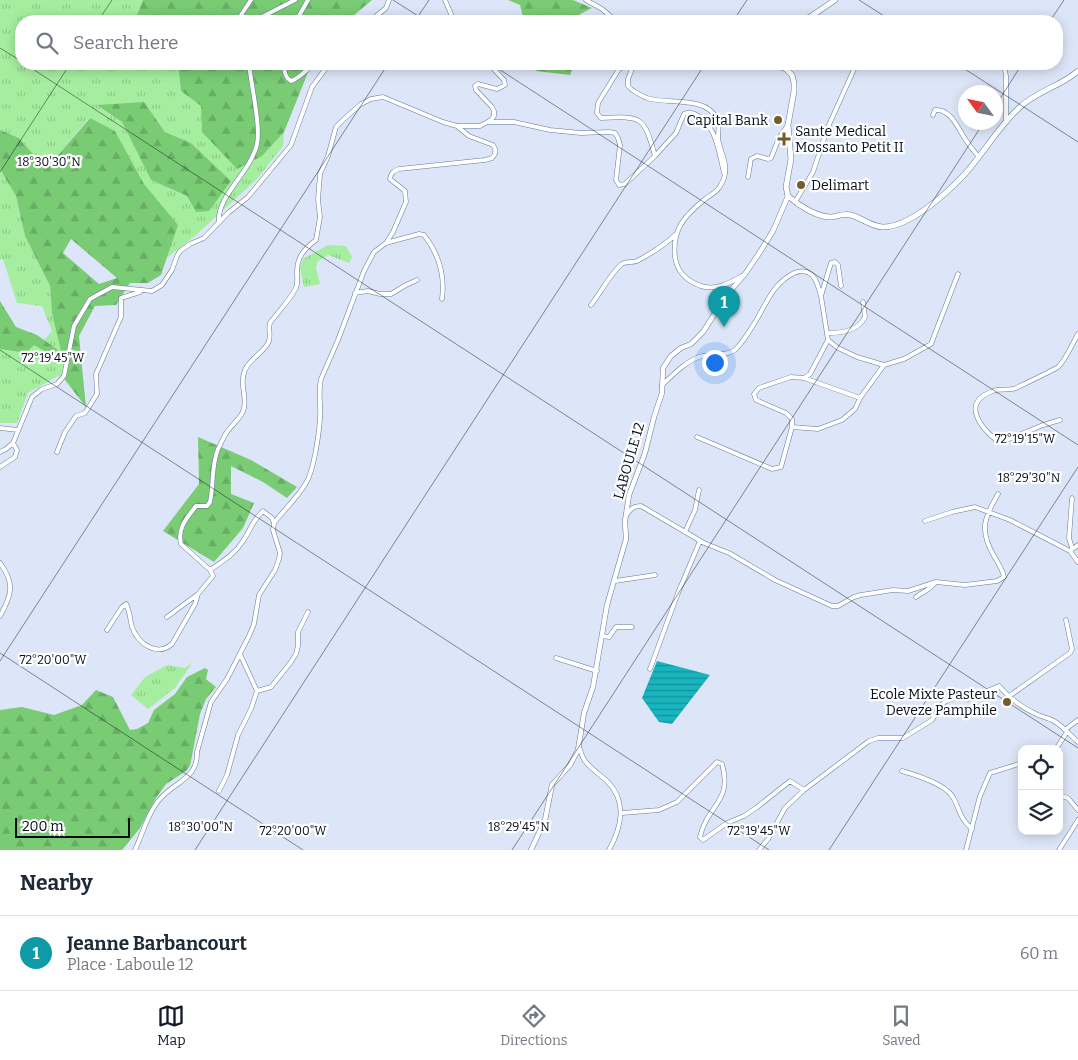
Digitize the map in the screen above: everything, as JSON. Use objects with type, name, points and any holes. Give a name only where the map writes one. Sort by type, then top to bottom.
[{"type":"main road","points":[[813,15],[835,0]]},
{"type":"main road","points":[[787,70],[792,75],[794,83],[788,125],[791,159],[786,186],[788,196],[795,202],[824,216],[832,217],[850,214],[873,226],[885,227],[906,221],[927,209],[964,175],[1006,120],[1034,96],[1078,71]]},
{"type":"street","points":[[241,15],[251,0]]},
{"type":"street","points":[[266,15],[295,0]]},
{"type":"street","points":[[299,15],[308,0]]},
{"type":"street","points":[[377,15],[386,8],[389,0]]},
{"type":"street","points":[[445,0],[451,15]]},
{"type":"street","points":[[586,0],[609,15]]},
{"type":"street","points":[[220,223],[220,210],[255,155],[258,141],[250,70]]},
{"type":"street","points":[[284,70],[288,80],[291,81],[296,80],[305,70]]},
{"type":"street","points":[[57,452],[65,432],[76,416],[85,413],[97,394],[96,374],[121,317],[121,298],[138,292],[152,291],[162,285],[172,270],[180,252],[190,244],[204,238],[228,213],[248,197],[291,145],[312,87],[325,70]]},
{"type":"street","points":[[489,122],[494,116],[494,111],[476,90],[475,86],[478,84],[497,89],[504,87],[505,83],[494,70]]},
{"type":"street","points":[[618,70],[598,103],[597,113],[601,118],[622,116],[640,122],[644,125],[650,136],[655,156]]},
{"type":"street","points":[[630,70],[628,86],[638,94],[648,98],[694,103],[708,108],[718,121],[718,138],[726,166],[725,177],[715,193],[705,199],[679,226],[674,246],[677,267],[681,274],[692,282],[704,287],[715,288],[728,284],[745,274]]},
{"type":"street","points":[[795,202],[813,172],[828,127],[854,70]]},
{"type":"street","points":[[1005,70],[1006,120]]},
{"type":"street","points":[[168,617],[198,594],[213,576],[210,570],[181,544],[181,528],[196,506],[206,506],[210,502],[215,458],[218,449],[224,436],[244,410],[245,398],[242,385],[245,370],[251,360],[269,341],[268,327],[270,322],[292,295],[297,284],[299,258],[308,245],[316,240],[320,217],[318,200],[320,174],[328,156],[336,127],[361,104],[371,99],[384,97],[435,119],[457,126],[480,126],[489,122],[514,122],[550,130],[581,133],[610,132],[615,134],[620,145],[616,180],[619,185],[625,184],[655,156],[676,133],[686,112],[692,113],[704,119],[710,126],[725,177]]},
{"type":"street","points":[[933,115],[935,110],[938,109],[947,113],[978,156]]},
{"type":"street","points":[[748,177],[751,159],[757,156],[771,158],[779,138],[788,125]]},
{"type":"street","points":[[135,850],[155,805],[167,792],[180,784],[194,770],[198,761],[197,752],[211,702],[227,679],[240,654],[254,624],[259,595],[275,570],[280,553],[273,530],[274,523],[306,484],[311,474],[320,424],[319,386],[370,257],[386,242],[393,232],[406,197],[405,190],[390,179],[391,174],[394,170],[485,160],[494,156],[496,151],[493,145],[469,136],[457,126]]},
{"type":"street","name":"LABOULE 12","points":[[531,850],[544,820],[552,785],[574,758],[578,747],[584,713],[592,695],[607,605],[626,539],[626,516],[629,495],[645,453],[662,393],[663,368],[668,359],[681,348],[691,344],[703,332],[726,296],[745,274],[773,231],[788,196]]},
{"type":"street","points":[[386,242],[419,234],[424,235],[439,262],[444,284],[442,299]]},
{"type":"street","points":[[591,305],[614,272],[623,263],[632,262],[652,254],[665,246],[676,234]]},
{"type":"street","points":[[821,296],[831,263],[835,262],[838,265],[841,286]]},
{"type":"street","points":[[662,385],[682,367],[699,357],[728,353],[736,349],[780,282],[791,275],[803,271],[809,273],[815,280],[821,296],[828,340],[810,374],[804,378]]},
{"type":"street","points":[[828,340],[838,348],[857,357],[884,365],[904,359],[931,344],[958,274]]},
{"type":"street","points":[[355,293],[391,294],[417,280]]},
{"type":"street","points":[[0,452],[13,442],[32,397],[42,389],[57,384],[64,376],[74,326],[90,299],[112,287],[152,291]]},
{"type":"street","points":[[827,333],[844,332],[857,326],[865,317],[863,302]]},
{"type":"street","points":[[1060,420],[1007,440],[996,440],[980,425],[974,408],[975,404],[995,390],[1016,388],[1058,367],[1078,334]]},
{"type":"street","points":[[792,427],[818,429],[842,420],[855,409],[860,398],[884,365]]},
{"type":"street","points":[[697,437],[772,469],[781,466],[792,427],[792,420],[786,413],[756,400],[754,394],[759,388],[791,378],[804,378],[860,398]]},
{"type":"street","points":[[0,428],[18,430]]},
{"type":"street","points":[[0,467],[15,457],[17,450],[13,442]]},
{"type":"street","points":[[685,532],[695,510],[699,490]]},
{"type":"street","points":[[626,516],[631,508],[641,506],[700,541],[729,553],[775,580],[832,606],[838,606],[861,595],[893,590],[908,591],[936,582],[965,585],[997,581],[1004,577],[1002,569],[991,551],[987,540],[985,520],[998,494]]},
{"type":"street","points":[[1072,498],[1069,538],[1071,550],[1078,562]]},
{"type":"street","points":[[925,521],[972,507],[1010,520],[1071,550]]},
{"type":"street","points":[[210,570],[231,556],[244,540],[254,519],[264,511],[268,513],[274,523]]},
{"type":"street","points":[[650,669],[678,593],[700,541]]},
{"type":"street","points":[[1071,550],[1078,545]]},
{"type":"street","points":[[0,563],[10,579],[10,592],[7,604],[0,616]]},
{"type":"street","points":[[615,581],[655,575]]},
{"type":"street","points":[[916,597],[930,590],[936,582]]},
{"type":"street","points":[[107,630],[126,604],[133,629],[142,643],[154,649],[168,647],[172,644],[195,604],[198,594]]},
{"type":"street","points":[[257,691],[271,687],[291,662],[298,646],[298,632],[308,612]]},
{"type":"street","points":[[1008,697],[1070,653],[1072,649],[1066,620]]},
{"type":"street","points":[[602,636],[609,637],[616,627],[632,627]]},
{"type":"street","points":[[219,791],[227,775],[238,735],[251,710],[257,691],[240,654]]},
{"type":"street","points":[[556,658],[596,671]]},
{"type":"street","points":[[759,850],[768,839],[785,808],[804,790],[870,741],[878,738],[903,738],[932,720],[940,706],[953,698],[960,696],[968,699],[999,686],[1008,697],[1022,708],[1054,721],[1078,742]]},
{"type":"street","points":[[1058,745],[1066,731],[1078,720]]},
{"type":"street","points":[[578,747],[583,758],[615,791],[622,813],[615,838],[609,850]]},
{"type":"street","points":[[574,758],[583,758]]},
{"type":"street","points":[[622,813],[659,810],[677,802],[717,762],[722,764],[726,776],[724,790],[722,798],[702,826],[700,837],[703,840],[727,823],[744,816],[756,808],[790,781],[804,790]]},
{"type":"street","points":[[966,850],[980,796],[990,773],[1018,764]]},
{"type":"street","points":[[902,771],[927,780],[946,790],[954,799],[962,819],[972,829]]},
{"type":"street","points":[[1063,796],[1068,798],[1078,810]]},
{"type":"street","points":[[1059,850],[1078,820]]},
{"type":"street","points":[[1073,827],[1078,830]]},
{"type":"green space","points":[[0,0],[143,0],[137,15],[15,15],[15,70],[179,70],[181,91],[201,106],[202,132],[262,156],[284,132],[283,146],[257,179],[196,235],[167,258],[177,225],[144,184],[115,131],[89,118],[46,169],[19,138],[0,130]],"holes":[[[144,102],[165,132],[191,143],[231,181],[196,212],[187,196],[151,180],[122,122]]]},
{"type":"green space","points":[[143,0],[372,0],[354,15],[137,15]]},
{"type":"green space","points":[[508,0],[573,0],[592,8],[579,15],[522,15],[520,5]]},
{"type":"green space","points":[[179,70],[309,70],[284,132],[262,156],[237,169],[202,132],[201,106],[181,91]]},
{"type":"green space","points":[[535,70],[572,70],[570,75]]},
{"type":"green space","points":[[144,102],[165,132],[191,143],[231,181],[209,211],[196,212],[187,196],[151,180],[122,122],[97,105]]},
{"type":"green space","points":[[90,118],[115,131],[144,184],[178,225],[161,275],[148,283],[130,283],[116,305],[95,306],[79,336],[86,407],[65,380],[69,365],[34,345],[26,353],[0,349],[0,301],[16,327],[37,335],[61,352],[52,313],[50,286],[25,236],[16,196],[0,169],[0,130],[19,138],[46,169]],"holes":[[[71,239],[117,278],[99,284],[63,253]]]},
{"type":"green space","points":[[0,169],[16,196],[25,236],[50,286],[52,313],[61,352],[44,340],[52,331],[42,306],[17,303],[3,259],[0,260]]},
{"type":"green space","points":[[328,245],[346,246],[352,257],[349,263],[328,255],[318,261],[316,267],[320,284],[304,287],[300,267],[303,259]]},
{"type":"green space","points":[[34,344],[69,365],[65,380],[58,376],[28,393],[17,423],[0,423],[0,349],[26,353]]},
{"type":"green space","points":[[198,437],[251,460],[297,487],[287,498],[263,482],[231,466],[231,494],[254,503],[243,528],[214,562],[163,531],[199,484]]},
{"type":"green space","points":[[193,662],[175,688],[148,709],[131,695],[145,677],[167,665],[185,668]]},
{"type":"green space","points":[[205,668],[208,670],[206,679],[216,687],[206,699],[200,714],[190,766],[186,771],[166,784],[140,828],[122,850],[0,850],[0,710],[22,707],[54,715],[82,705],[96,690],[113,697],[130,730],[137,729],[148,723],[154,710],[175,694],[187,677]]},
{"type":"water","points":[[657,661],[710,675],[672,724],[659,722],[642,698]]},
{"type":"place","name":"Capital Bank","points":[[778,120]]},
{"type":"place","name":"Sante Medical Mossanto Petit II","points":[[784,139]]},
{"type":"place","name":"Delimart","points":[[801,185]]},
{"type":"place","name":"Jeanne Barbancourt","points":[[724,327]]},
{"type":"place","name":"Ecole Mixte Pasteur Deveze Pamphile","points":[[1007,702]]}]
